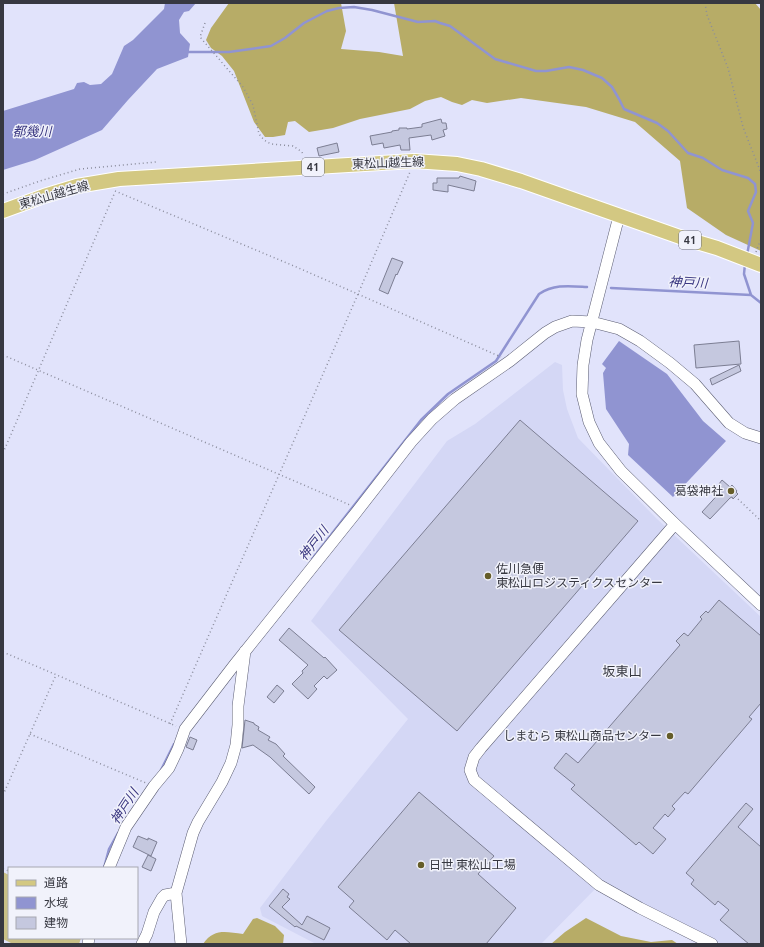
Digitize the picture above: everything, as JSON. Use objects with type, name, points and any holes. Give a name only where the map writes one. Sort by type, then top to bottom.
[{"type":"main road","name":"東松山越生線","points":[[3,211],[77,186],[117,185],[307,167],[414,161],[458,164],[521,181],[757,263]]},
{"type":"street","points":[[619,216],[584,359],[582,394],[589,422],[599,443],[621,471],[761,605]]},
{"type":"street","points":[[109,867],[126,827],[154,786],[169,768],[185,729],[411,442],[432,419],[455,399],[510,361],[545,333],[555,327],[572,321],[592,322],[619,329],[640,341],[670,362],[695,384],[728,423],[745,433],[761,438]]},
{"type":"street","points":[[675,524],[481,748],[474,757],[470,770],[474,780],[598,885],[634,905],[712,944]]},
{"type":"street","points":[[180,944],[176,894],[193,833],[231,763],[236,745],[238,706],[246,650]]},
{"type":"street","points":[[142,944],[154,912],[162,898],[165,895],[176,894]]},
{"type":"path","points":[[704,3],[707,15],[728,68],[743,127],[761,173]]},
{"type":"path","points":[[205,23],[200,37],[243,87],[253,105],[259,134],[270,144],[293,146],[302,152],[307,167]]},
{"type":"path","points":[[170,724],[358,294],[414,161]]},
{"type":"path","points":[[3,194],[80,169],[156,162]]},
{"type":"path","points":[[3,453],[117,185],[510,361]]},
{"type":"path","points":[[757,263],[761,239]]},
{"type":"path","points":[[3,355],[359,509]]},
{"type":"path","points":[[738,499],[761,522]]},
{"type":"path","points":[[3,652],[170,724],[185,729]]},
{"type":"path","points":[[3,795],[56,675]]},
{"type":"path","points":[[30,734],[154,786]]},
{"type":"shaded area","points":[[229,3],[341,3],[346,31],[341,49],[379,52],[403,56],[394,3],[755,3],[761,10],[761,251],[726,235],[687,208],[680,161],[635,122],[586,107],[521,98],[487,103],[472,100],[462,105],[441,97],[425,101],[410,109],[360,119],[333,128],[309,132],[295,121],[288,122],[285,135],[265,137],[254,122],[234,71],[222,56],[211,48],[206,40],[211,28]]},
{"type":"shaded area","points":[[555,362],[562,365],[563,390],[567,409],[578,438],[656,518],[761,617],[761,944],[722,944],[602,882],[541,944],[316,944],[262,916],[260,908],[326,821],[408,719],[311,621],[447,441],[475,424]]},
{"type":"shaded area","points":[[3,872],[8,874],[8,939],[81,939],[79,944],[13,944],[3,939]]},
{"type":"shaded area","points":[[257,918],[275,926],[284,935],[283,944],[203,944],[207,939],[216,933],[226,932],[243,934],[253,919]]},
{"type":"shaded area","points":[[586,918],[621,936],[651,942],[672,940],[678,944],[551,944],[565,932]]},
{"type":"water","name":"都幾川","points":[[165,3],[196,3],[189,11],[184,12],[179,20],[180,33],[190,44],[188,57],[157,69],[102,130],[35,160],[3,170],[3,111],[74,89],[77,83],[84,82],[90,85],[101,84],[112,74],[124,46],[133,40],[164,9]]},
{"type":"water","points":[[619,341],[667,374],[703,421],[726,441],[673,497],[628,455],[629,444],[606,409],[603,373],[606,368],[602,364]]},
{"type":"building","points":[[441,119],[442,123],[446,123],[447,129],[443,130],[445,136],[432,140],[431,135],[409,138],[410,150],[401,150],[400,145],[384,148],[383,143],[372,145],[370,136],[392,132],[399,130],[399,128],[407,129],[422,127],[422,124]]},
{"type":"building","points":[[337,143],[339,152],[319,156],[317,148]]},
{"type":"building","points":[[460,176],[476,181],[474,191],[448,185],[448,192],[433,190],[433,183],[437,183],[437,178],[459,178]]},
{"type":"building","points":[[392,258],[403,262],[397,275],[396,274],[388,294],[379,290]]},
{"type":"building","points":[[739,341],[741,364],[696,368],[694,345]]},
{"type":"building","points":[[739,365],[741,371],[712,385],[710,379]]},
{"type":"building","name":"佐川急便 東松山ロジスティクスセンター","points":[[520,420],[638,521],[457,731],[339,630]]},
{"type":"building","points":[[722,480],[730,487],[732,485],[738,494],[733,499],[732,497],[730,498],[710,519],[702,512],[723,489],[719,484]]},
{"type":"building","name":"しまむら 東松山商品センター","points":[[719,600],[761,636],[761,703],[749,717],[752,719],[688,794],[685,792],[672,806],[675,809],[668,817],[665,814],[653,828],[666,839],[653,854],[639,842],[636,845],[571,789],[575,785],[554,768],[566,753],[578,763],[680,645],[676,641],[684,633],[688,636],[702,619],[700,617],[706,611],[708,613]]},
{"type":"building","points":[[289,628],[324,658],[325,657],[337,670],[327,679],[324,676],[314,686],[317,689],[308,699],[292,684],[303,673],[302,671],[308,665],[279,640]]},
{"type":"building","points":[[277,685],[284,691],[274,703],[267,697]]},
{"type":"building","points":[[245,720],[254,723],[259,727],[258,730],[270,737],[268,740],[276,744],[285,754],[283,756],[315,787],[309,794],[270,757],[253,745],[242,748]]},
{"type":"building","points":[[190,737],[197,740],[193,750],[186,747]]},
{"type":"building","name":"日世 東松山工場","points":[[419,792],[494,856],[478,874],[516,908],[486,944],[411,944],[395,930],[387,940],[349,907],[354,901],[338,887]]},
{"type":"building","points":[[746,803],[753,809],[738,827],[761,847],[761,944],[749,944],[720,920],[729,910],[718,901],[715,905],[691,884],[694,880],[686,873]]},
{"type":"building","points":[[138,836],[157,842],[151,856],[133,847]]},
{"type":"building","points":[[148,855],[156,859],[151,871],[142,867]]},
{"type":"building","points":[[283,889],[289,894],[287,897],[290,899],[282,907],[302,925],[307,916],[330,928],[324,940],[296,926],[295,927],[269,906]]},
{"type":"waterway","points":[[187,52],[229,52],[271,46],[285,38],[304,23],[327,11],[339,8],[354,7],[418,22],[435,21],[450,26],[495,59],[536,71],[546,71],[569,67],[583,70],[602,78],[612,87],[624,109],[657,123],[668,131],[688,153],[703,158],[722,170],[748,178],[755,184],[756,192],[748,211],[753,223],[747,255]]},
{"type":"waterway","points":[[745,264],[744,274],[751,295]]},
{"type":"waterway","name":"神戸川","points":[[312,559],[421,420],[448,394],[496,361],[539,294],[556,287],[587,287]]},
{"type":"waterway","name":"神戸川","points":[[611,288],[751,295],[761,303]]},
{"type":"waterway","name":"神戸川","points":[[161,770],[174,744]]},
{"type":"waterway","name":"神戸川","points":[[104,867],[109,849],[118,833]]},
{"type":"place","name":"葛袋神社","points":[[731,491]]},
{"type":"place","name":"佐川急便 東松山ロジスティクスセンター","points":[[488,576]]},
{"type":"place","name":"しまむら 東松山商品センター","points":[[670,736]]},
{"type":"place","name":"日世 東松山工場","points":[[421,865]]},
{"type":"district","name":"坂東山","points":[[622,671]]}]
